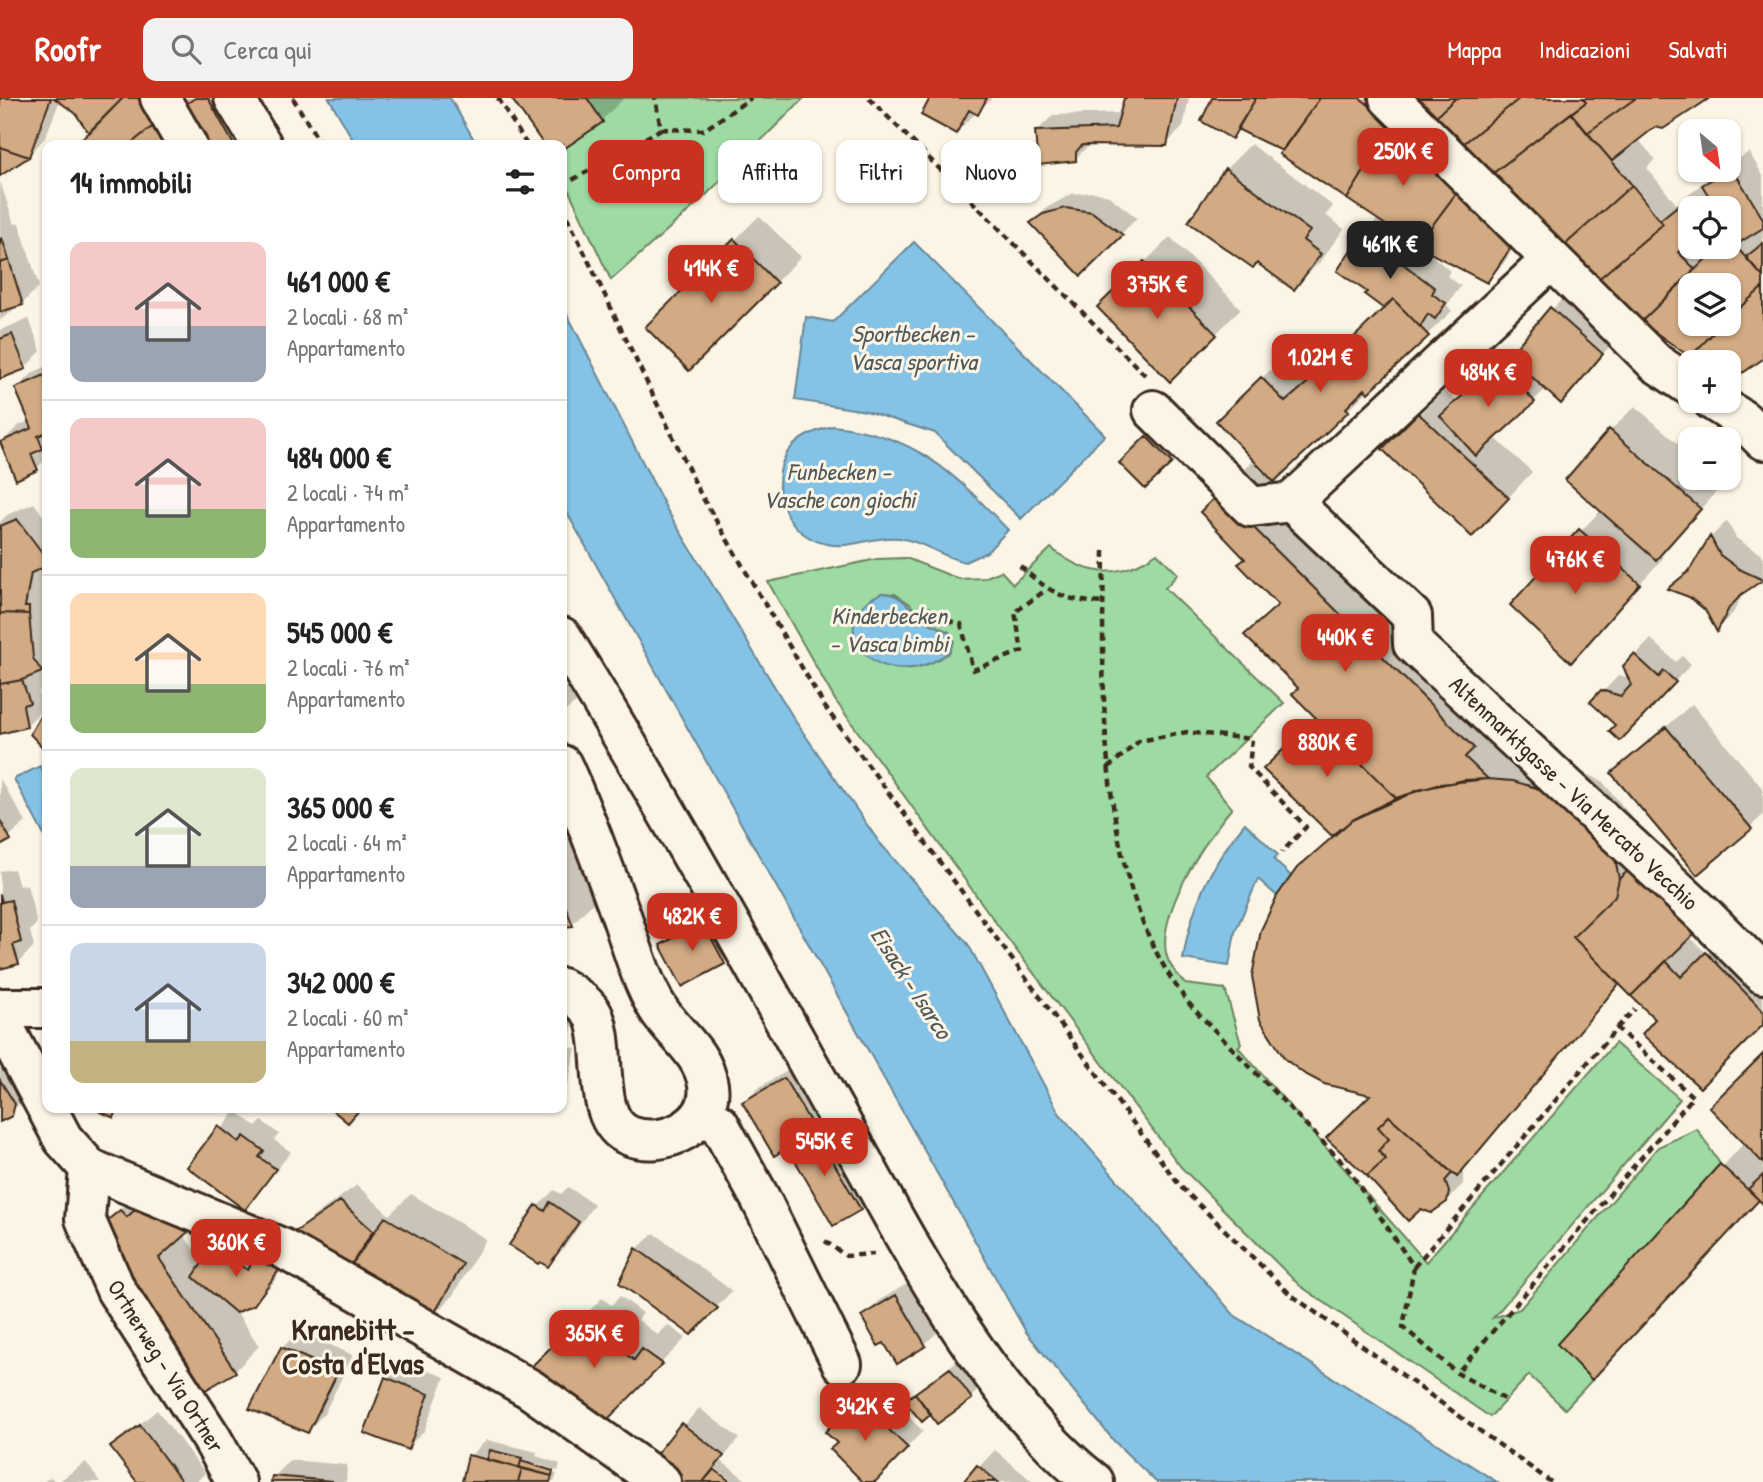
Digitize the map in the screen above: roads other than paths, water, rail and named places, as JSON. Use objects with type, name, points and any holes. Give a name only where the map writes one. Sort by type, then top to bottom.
[{"type":"street","points":[[160,98],[184,140]]},
{"type":"street","points":[[234,98],[259,140]]},
{"type":"street","points":[[1389,98],[1550,261],[1656,363],[1678,378]]},
{"type":"street","points":[[1153,397],[1251,507],[1292,502],[1550,261]]},
{"type":"street","name":"Altenmarktgasse - Via Mercato Vecchio","points":[[1292,502],[1412,617],[1413,644],[1763,974]]},
{"type":"street","points":[[567,645],[667,814],[904,1235],[985,1362],[1030,1421],[1094,1482]]},
{"type":"street","points":[[567,776],[587,820],[656,1005],[674,1032],[700,1057],[709,1087],[703,1113],[680,1134],[653,1140],[628,1136],[610,1118],[603,1095],[600,1035],[593,1013],[567,991]]},
{"type":"street","points":[[0,1008],[42,1008]]},
{"type":"street","points":[[0,1019],[42,1099]]},
{"type":"street","points":[[49,1113],[63,1139],[89,1168],[282,1248],[530,1389],[661,1482]]},
{"type":"street","points":[[703,1113],[719,1124],[760,1198],[842,1364]]},
{"type":"street","name":"Ortnerweg - Via Ortner","points":[[89,1168],[85,1219],[116,1290],[212,1438],[236,1482]]},
{"type":"water","points":[[329,98],[450,98],[474,140],[353,140]]},
{"type":"water","name":"Sportbecken - Vasca sportiva","points":[[914,242],[1105,435],[1021,519],[935,433],[866,411],[795,400],[806,317],[833,322]]},
{"type":"water","name":"Eisack - Isarco","points":[[567,314],[667,510],[796,722],[879,842],[968,944],[1059,1113],[1234,1315],[1497,1482],[1156,1482],[1114,1441],[1026,1332],[567,513]]},
{"type":"water","name":"Funbecken - Vasche con giochi","points":[[833,426],[862,430],[910,447],[951,474],[1008,530],[987,552],[965,562],[899,538],[829,545],[803,533],[785,511],[779,483],[781,467],[788,451],[801,439]]},
{"type":"water","name":"Kinderbecken - Vasca bimbi","points":[[882,593],[900,599],[923,619],[948,633],[954,641],[949,652],[923,665],[899,668],[879,663],[864,652],[855,637],[855,621],[863,606]]},
{"type":"water","points":[[40,766],[42,832],[14,779]]},
{"type":"water","points":[[1245,823],[1278,855],[1274,860],[1291,876],[1277,896],[1258,879],[1235,932],[1229,966],[1183,959],[1191,921],[1204,886],[1222,854]]},
{"type":"district","name":"Kranebitt - Costa d'Elvas","points":[[353,1347]]}]
